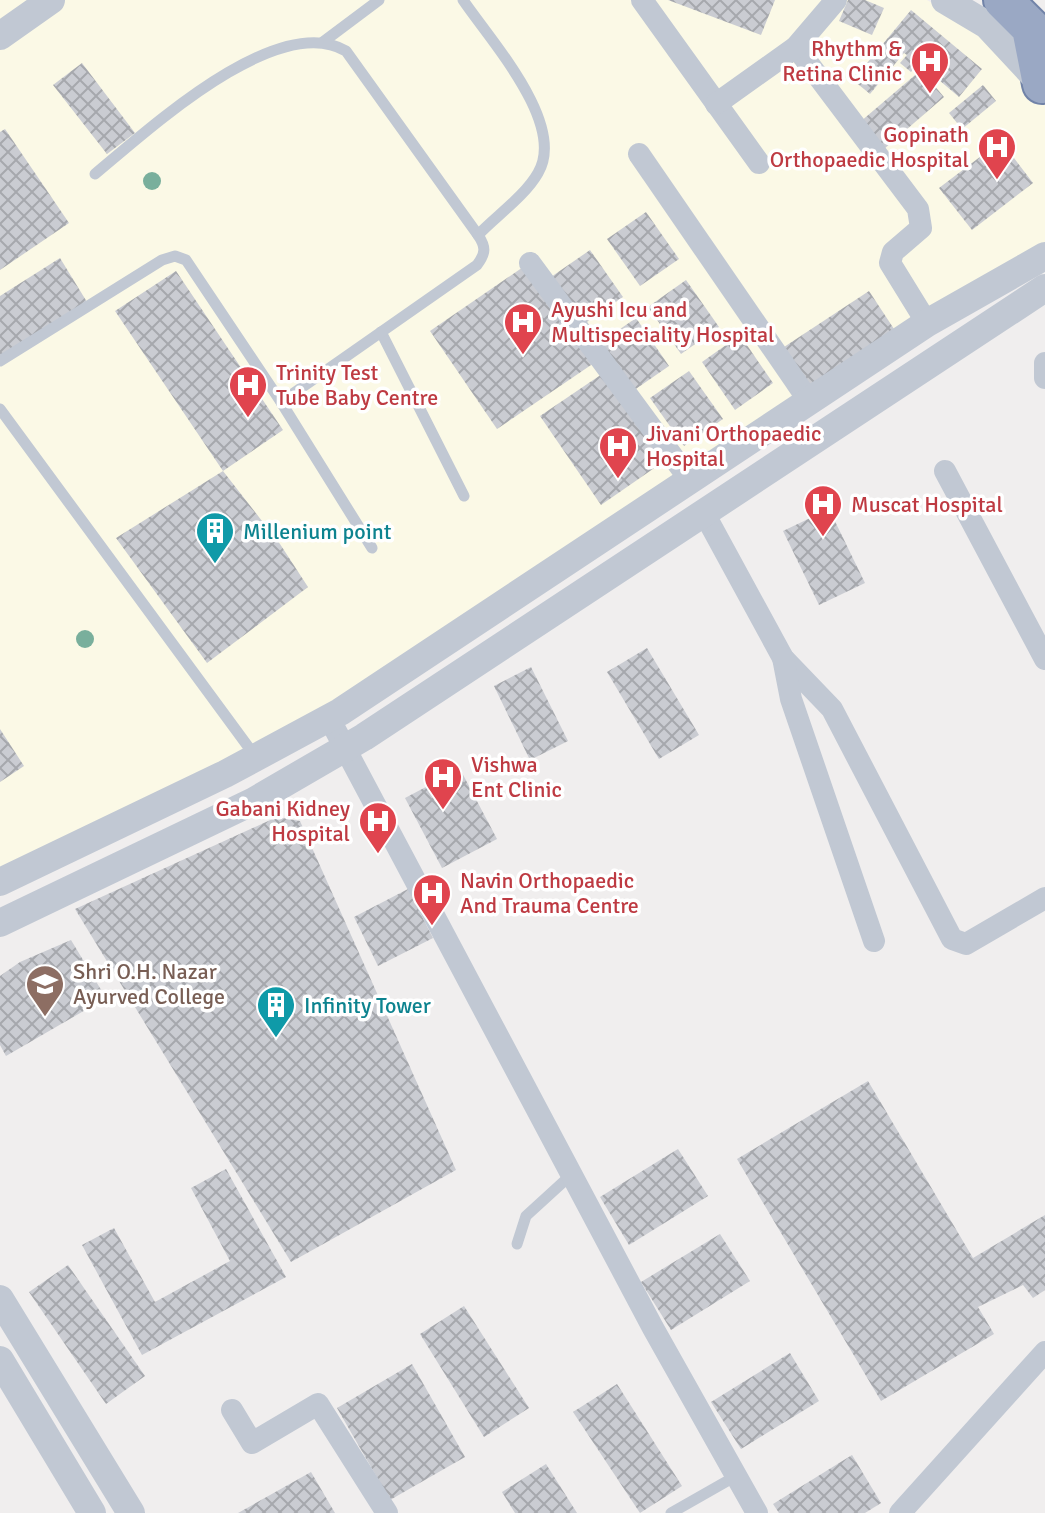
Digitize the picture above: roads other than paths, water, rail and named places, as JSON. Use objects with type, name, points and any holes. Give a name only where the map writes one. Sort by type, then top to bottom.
[{"type":"highway","points":[[1003,0],[1031,28],[1044,84]]},
{"type":"street","points":[[0,36],[51,0]]},
{"type":"street","points":[[642,0],[759,163]]},
{"type":"street","points":[[716,104],[796,47],[836,0]]},
{"type":"street","points":[[945,0],[987,25],[1044,84]]},
{"type":"street","points":[[796,47],[918,209],[921,228],[893,252],[890,263],[927,323]]},
{"type":"street","points":[[639,154],[809,401]]},
{"type":"street","points":[[0,882],[329,718],[927,323],[1045,256]]},
{"type":"street","points":[[530,263],[690,480]]},
{"type":"street","points":[[0,923],[254,801],[343,749],[1045,288]]},
{"type":"street","points":[[1045,363],[1045,378]]},
{"type":"street","points":[[945,471],[1045,659]]},
{"type":"street","points":[[704,513],[783,658],[832,709],[957,943],[966,944],[1045,898]]},
{"type":"street","points":[[783,658],[791,699],[874,941]]},
{"type":"street","points":[[329,718],[653,1328],[757,1513]]},
{"type":"street","points":[[0,1299],[131,1513]]},
{"type":"street","points":[[900,1513],[1045,1352]]},
{"type":"street","points":[[0,1360],[92,1513]]},
{"type":"street","points":[[232,1410],[252,1443],[318,1404],[387,1513]]},
{"type":"lane","points":[[95,174],[155,125],[241,66],[269,51],[323,42],[379,0]]},
{"type":"lane","points":[[463,0],[533,102],[544,127],[547,151],[538,174],[478,235]]},
{"type":"lane","points":[[281,402],[477,265],[484,256],[485,246],[478,235],[346,51],[323,42]]},
{"type":"lane","points":[[0,361],[162,260],[175,256],[186,260],[281,402],[372,548]]},
{"type":"lane","points":[[381,332],[464,496]]},
{"type":"lane","points":[[0,409],[256,757]]},
{"type":"lane","points":[[517,1244],[526,1216],[573,1173]]},
{"type":"lane","points":[[671,1513],[736,1476]]},
{"type":"place","name":"Rhythm & Retina Clinic","points":[[930,95]]},
{"type":"place","name":"Gopinath Orthopaedic Hospital","points":[[997,181]]},
{"type":"place","name":"Ayushi Icu and Multispeciality Hospital","points":[[523,356]]},
{"type":"place","name":"Trinity Test Tube Baby Centre","points":[[248,419]]},
{"type":"place","name":"Jivani Orthopaedic Hospital","points":[[618,480]]},
{"type":"place","name":"Muscat Hospital","points":[[823,538]]},
{"type":"place","name":"Millenium point","points":[[215,565]]},
{"type":"place","name":"Vishwa Ent Clinic","points":[[443,811]]},
{"type":"place","name":"Gabani Kidney Hospital","points":[[378,855]]},
{"type":"place","name":"Navin Orthopaedic And Trauma Centre","points":[[432,927]]},
{"type":"place","name":"Shri O.H. Nazar Ayurved College","points":[[45,1018]]},
{"type":"place","name":"Infinity Tower","points":[[276,1039]]}]
